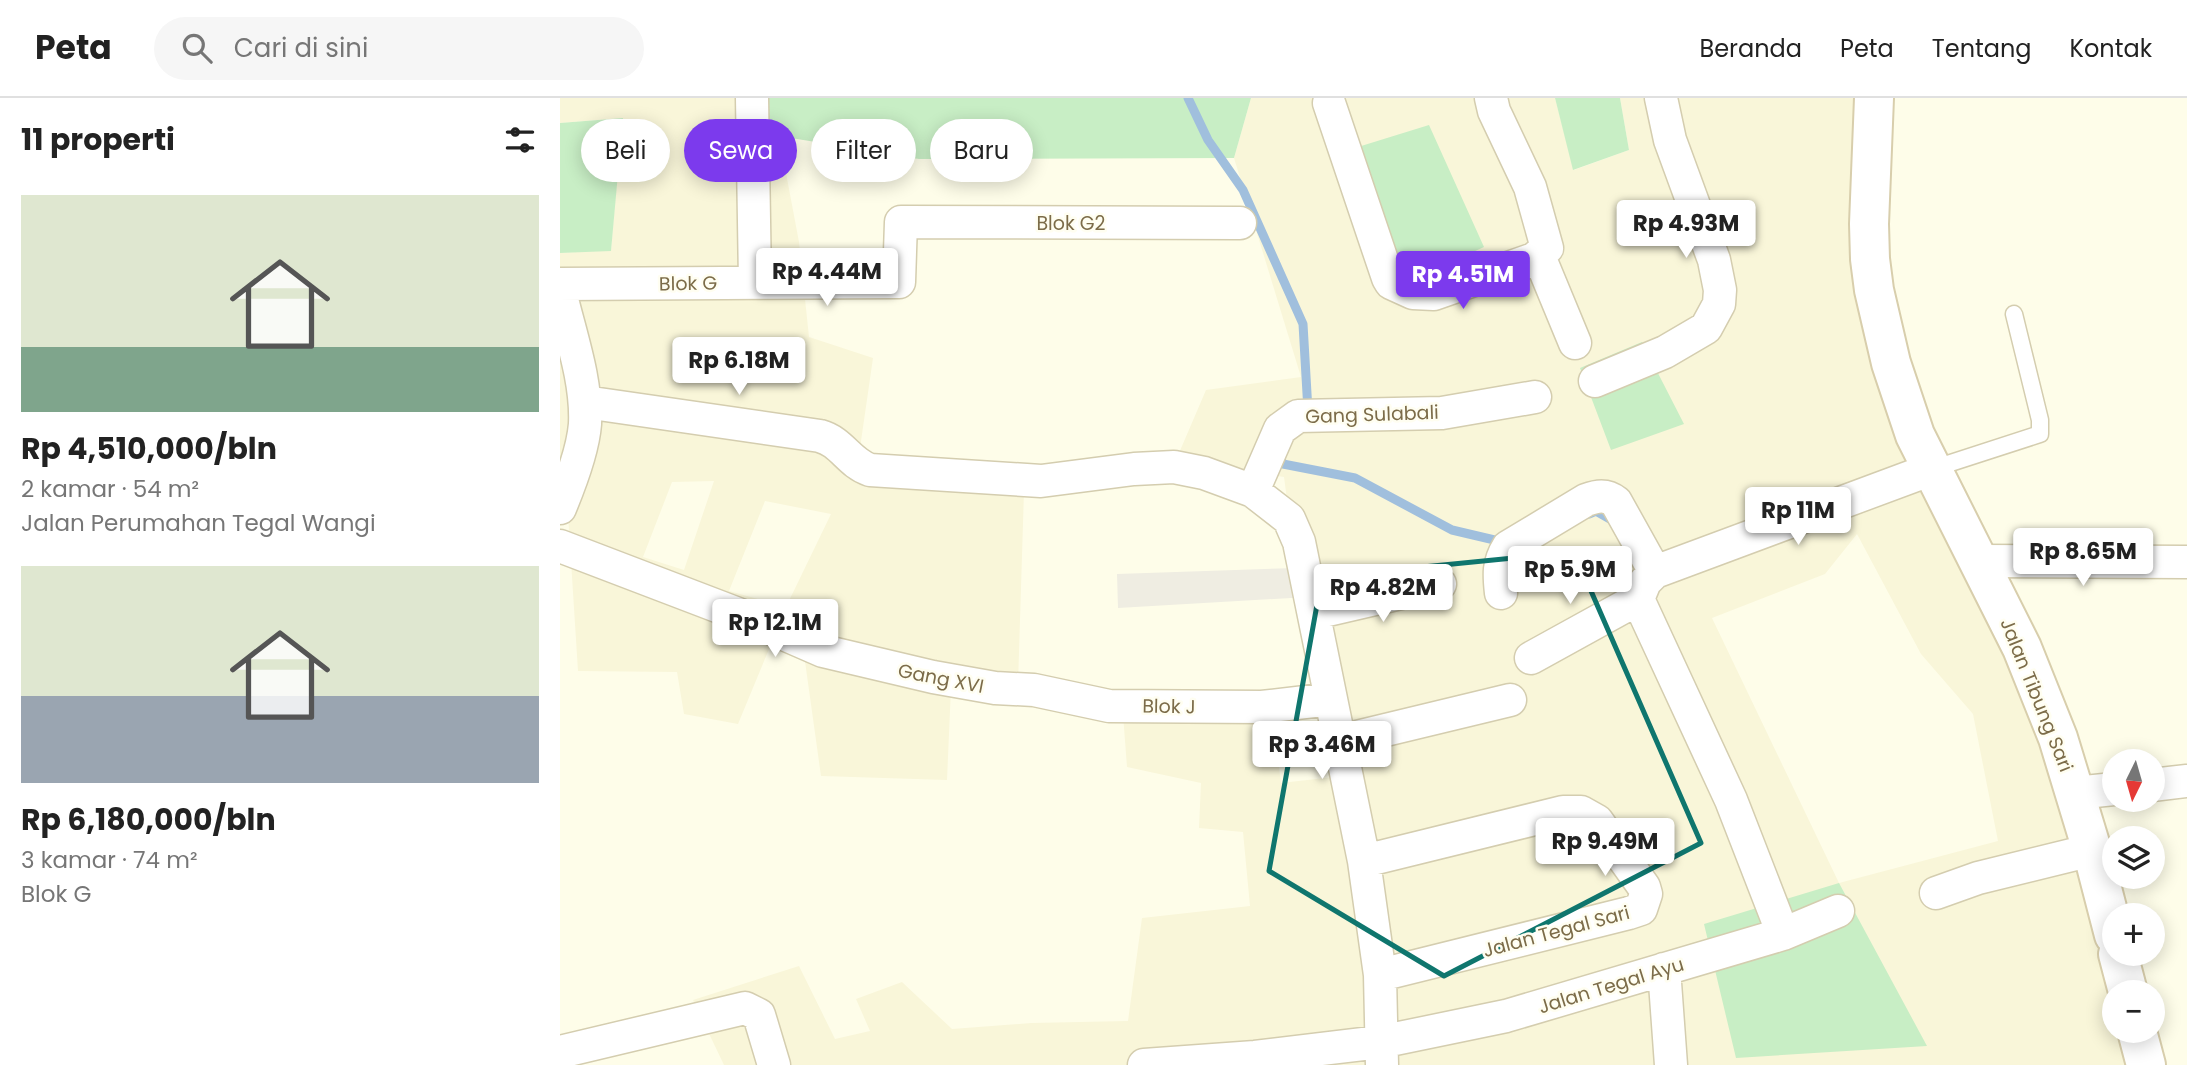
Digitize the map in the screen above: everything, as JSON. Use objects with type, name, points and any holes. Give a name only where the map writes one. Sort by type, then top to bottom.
[{"type":"street","points":[[752,98],[755,282]]},
{"type":"street","points":[[1329,103],[1388,278],[1391,283],[1413,293],[1434,294],[1539,256],[1547,248],[1530,187],[1494,111],[1491,98]]},
{"type":"street","points":[[1595,381],[1665,352],[1706,328],[1718,304],[1720,290],[1714,260],[1670,140],[1661,98]]},
{"type":"street","name":"Jalan Tibung Sari","points":[[1874,98],[1870,260],[1891,363],[1915,435],[2022,648],[2057,738],[2106,903]]},
{"type":"street","name":"Blok G2","points":[[899,282],[901,222],[1240,223]]},
{"type":"street","points":[[1539,256],[1575,343]]},
{"type":"street","name":"Blok G","points":[[560,284],[899,282]]},
{"type":"street","points":[[560,291],[585,402],[585,428],[560,508]]},
{"type":"street","name":"Gang Sulabali","points":[[1253,491],[1280,429],[1298,416],[1442,413],[1535,397]]},
{"type":"street","points":[[585,402],[820,436],[836,443],[859,466],[870,470],[1041,481],[1134,469],[1174,467],[1204,473],[1253,491],[1289,519],[1299,542],[1315,613],[1364,861],[1380,975],[1381,1054]]},
{"type":"street","points":[[1531,658],[1637,599],[1645,582],[1655,572],[1933,469]]},
{"type":"street","points":[[1501,593],[1501,558],[1508,547],[1598,496],[1605,496],[1616,502],[1655,572]]},
{"type":"street","name":"Gang XVI","points":[[560,546],[738,614],[823,651],[933,677],[1008,689]]},
{"type":"street","points":[[1979,561],[2187,562]]},
{"type":"street","points":[[1315,613],[1440,584]]},
{"type":"street","points":[[1637,599],[1731,800],[1783,934]]},
{"type":"street","name":"Blok J","points":[[1008,689],[1034,690],[1108,706],[1262,707],[1331,699]]},
{"type":"street","points":[[1340,741],[1510,700]]},
{"type":"street","points":[[2165,784],[2187,781]]},
{"type":"street","points":[[2075,793],[2102,790]]},
{"type":"street","name":"Jalan Tegal Sari","points":[[1364,861],[1563,812],[1581,812],[1597,821],[1644,887],[1646,894],[1641,909],[1629,913],[1380,975]]},
{"type":"street","points":[[1936,893],[1978,878],[2092,850]]},
{"type":"street","name":"Jalan Tegal Ayu","points":[[1144,1065],[1255,1056],[1381,1054],[1783,934],[1838,911]]},
{"type":"street","points":[[1664,969],[1671,1065]]},
{"type":"street","points":[[560,1052],[745,1009],[759,1015],[774,1065]]},
{"type":"street","points":[[2140,1043],[2146,1065]]},
{"type":"lane","points":[[1933,469],[2040,434],[2040,420],[2014,314]]},
{"type":"highlighted area","points":[[1574,552],[1701,843],[1444,976],[1269,871],[1322,577]]},
{"type":"shaded area","points":[[560,98],[748,98],[765,119],[684,119],[684,182],[788,182],[799,242],[809,337],[873,358],[860,448],[946,482],[1024,491],[1018,685],[952,665],[947,780],[821,776],[803,647],[786,608],[738,724],[684,714],[677,672],[578,671],[568,514],[560,513],[560,253],[611,250],[617,182],[670,182],[670,119],[581,119],[581,121],[560,123]],"holes":[[[714,481],[684,570],[643,557],[672,482]],[[765,501],[831,514],[786,607],[729,591]]]},
{"type":"shaded area","points":[[1251,98],[1555,98],[1574,170],[1629,150],[1620,98],[1893,98],[1885,252],[1926,425],[2038,672],[2102,941],[2102,966],[2108,966],[2111,980],[2102,980],[2102,1043],[2144,1043],[2142,1065],[724,1065],[693,1000],[799,966],[835,1039],[870,1031],[856,999],[902,982],[952,1029],[1031,1023],[1128,1021],[1142,918],[1250,906],[1243,832],[1199,828],[1201,783],[1127,767],[1122,701],[1271,706],[1281,783],[1360,774],[1296,568],[1284,477],[1176,460],[1206,390],[1301,377],[1234,158]],"holes":[[[1857,534],[1921,654],[1973,714],[1998,841],[1839,883],[1712,618],[1825,574]]]},
{"type":"shaded area","points":[[1296,568],[1308,597],[1118,608],[1117,574]]},
{"type":"green space","points":[[748,98],[1251,98],[1234,158],[1033,159],[1033,119],[930,119],[930,159],[919,159],[916,159],[916,119],[811,119],[811,141],[797,139],[797,119],[765,119]]},
{"type":"green space","points":[[1555,98],[1620,98],[1629,150],[1573,170]]},
{"type":"green space","points":[[581,121],[581,182],[617,182],[611,251],[560,253],[560,123]]},
{"type":"green space","points":[[1429,125],[1484,247],[1407,282],[1345,151]]},
{"type":"green space","points":[[1642,342],[1684,424],[1611,450],[1580,368]]},
{"type":"green space","points":[[1839,883],[1927,1046],[1736,1058],[1704,924]]},
{"type":"waterway","points":[[1188,98],[1208,140],[1243,190],[1303,324],[1308,411]]},
{"type":"waterway","points":[[1278,452],[1283,464],[1355,478],[1452,530],[1503,542]]},
{"type":"waterway","points":[[1589,514],[1596,511],[1617,523]]}]
